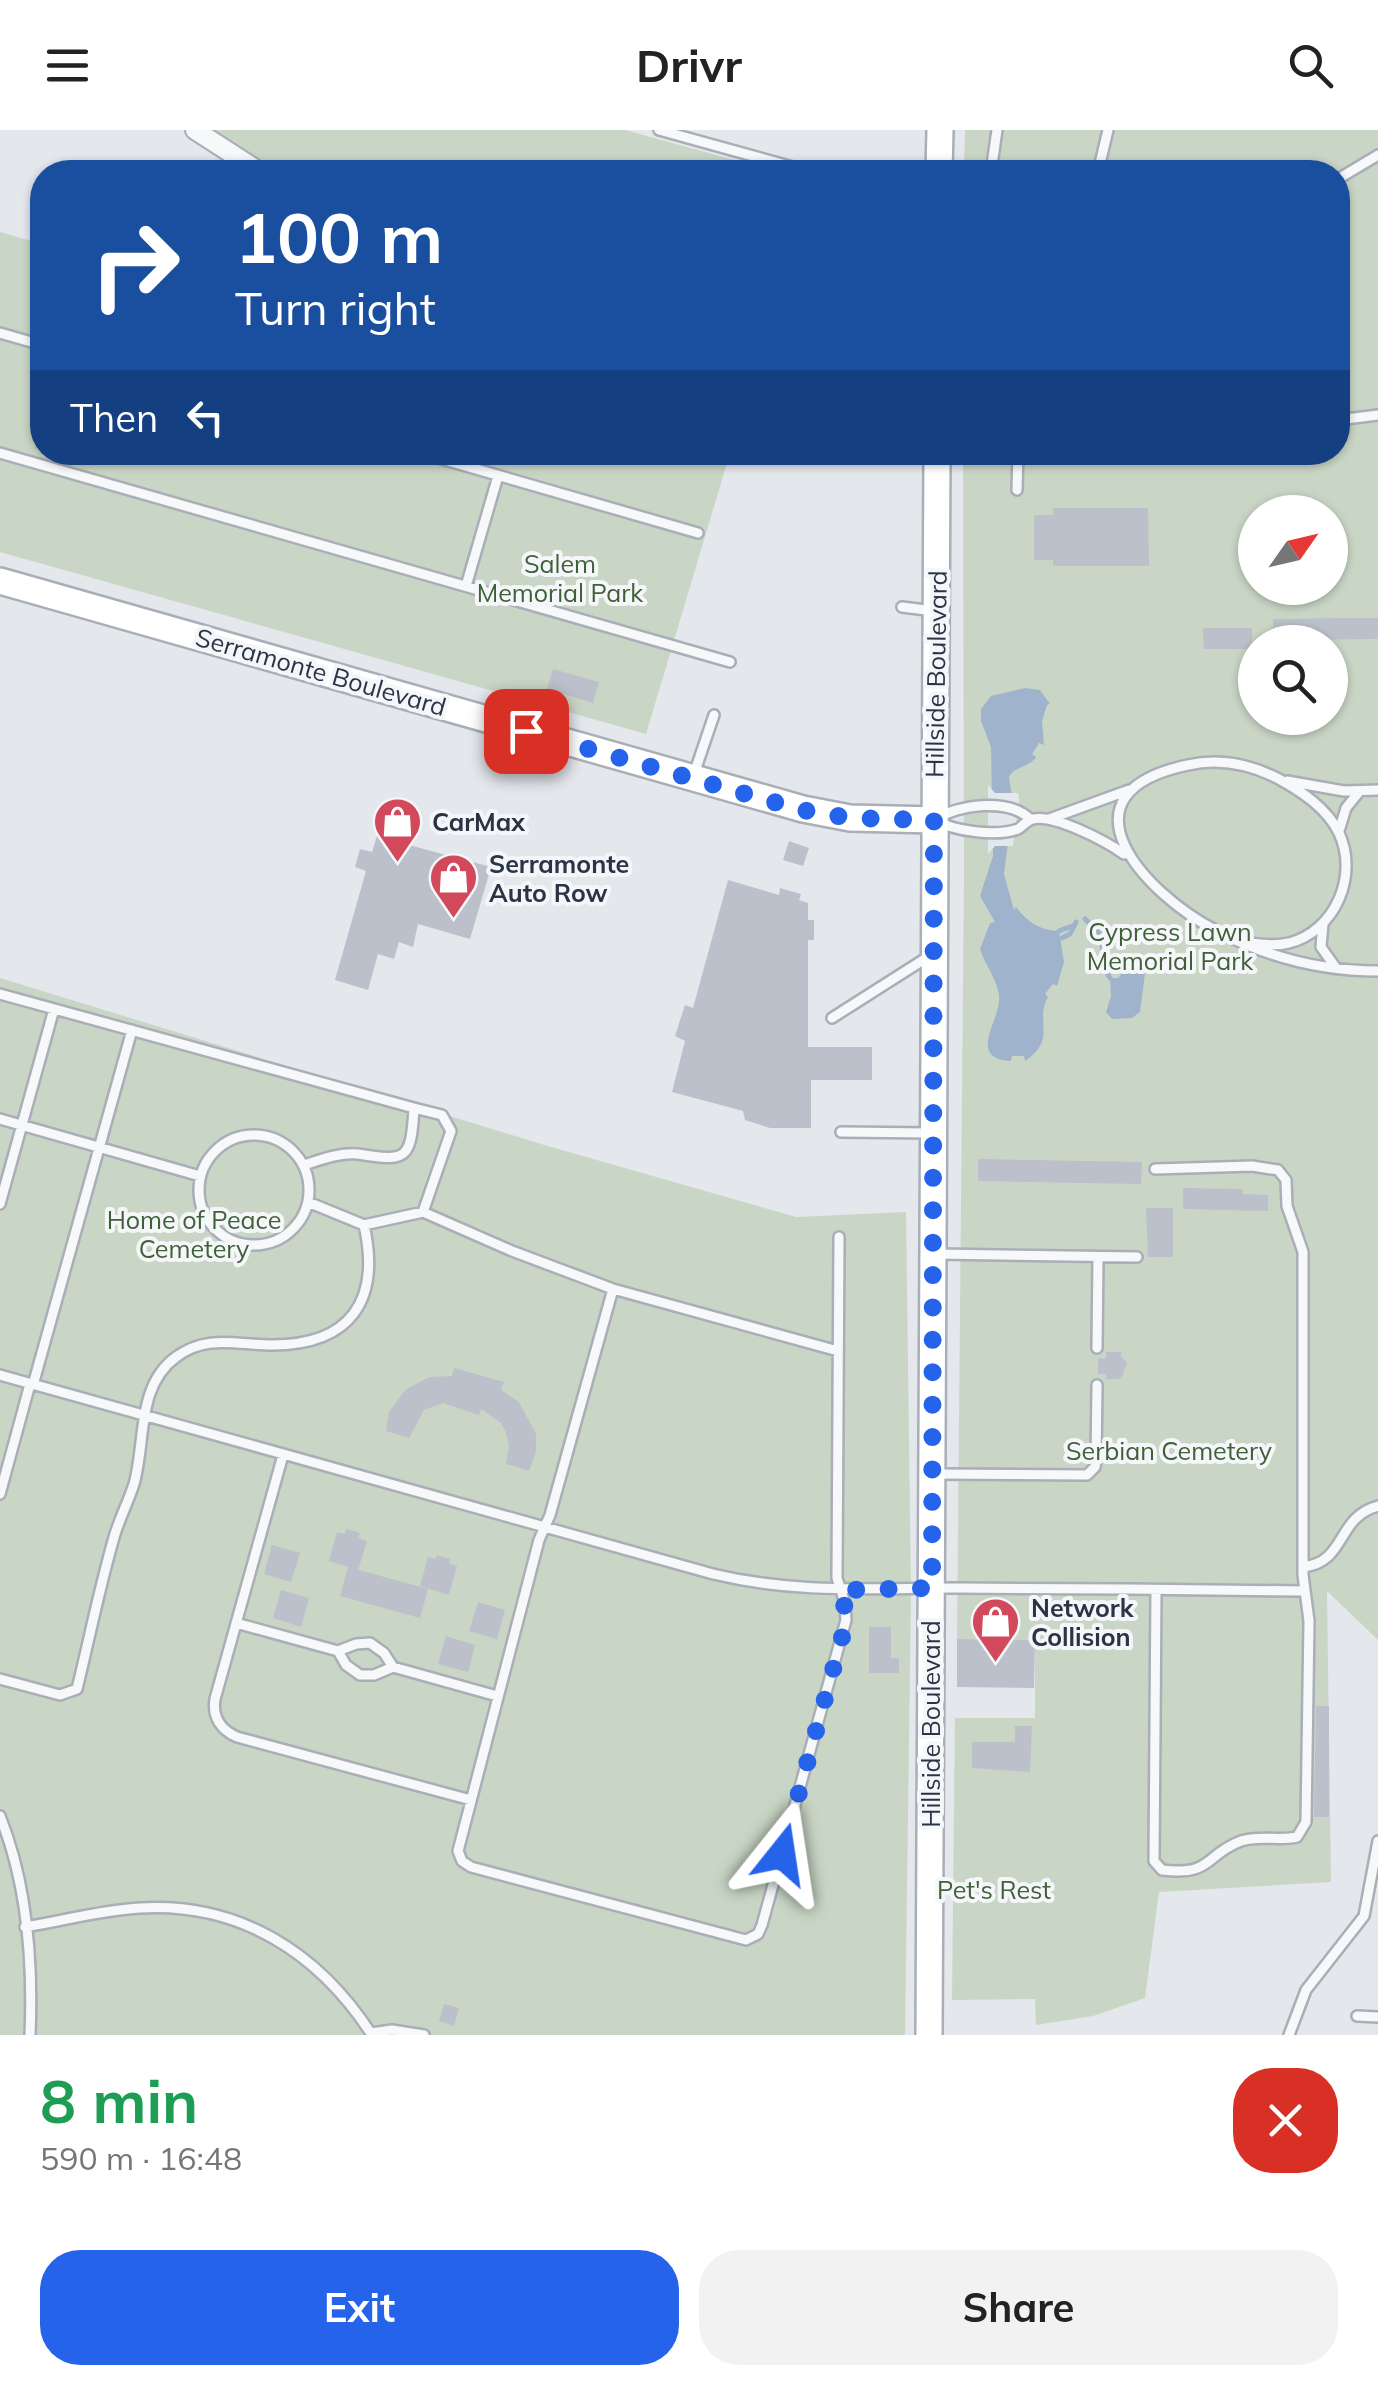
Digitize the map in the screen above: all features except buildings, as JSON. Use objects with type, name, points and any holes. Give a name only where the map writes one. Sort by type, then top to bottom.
[{"type":"main road","points":[[939,160],[940,130]]},
{"type":"main road","name":"Hillside Boulevard","points":[[929,2035],[937,465]]},
{"type":"main road","name":"Serramonte Boulevard","points":[[0,581],[831,816],[934,820]]},
{"type":"street","points":[[195,130],[241,160]]},
{"type":"lane","points":[[659,130],[768,160]]},
{"type":"lane","points":[[994,160],[998,130]]},
{"type":"lane","points":[[1101,160],[1108,130]]},
{"type":"lane","points":[[1350,172],[1378,155]]},
{"type":"lane","points":[[0,333],[30,342]]},
{"type":"lane","points":[[1350,418],[1378,415]]},
{"type":"lane","points":[[0,452],[30,461]]},
{"type":"lane","points":[[45,465],[730,662]]},
{"type":"lane","points":[[460,465],[698,533]]},
{"type":"lane","points":[[1017,490],[1018,465]]},
{"type":"lane","points":[[466,586],[498,476]]},
{"type":"lane","points":[[902,607],[937,611]]},
{"type":"lane","points":[[692,778],[714,715]]},
{"type":"lane","points":[[1047,820],[1160,773],[1198,763],[1236,764],[1304,785],[1360,792],[1378,790]]},
{"type":"lane","points":[[1266,773],[1318,805],[1339,833],[1346,858],[1344,886],[1324,922],[1321,947],[1330,963],[1339,969]]},
{"type":"lane","points":[[1130,858],[1120,840],[1117,820],[1123,801],[1136,786]]},
{"type":"lane","points":[[1339,833],[1346,808],[1360,792]]},
{"type":"lane","points":[[934,820],[953,809],[980,808],[1019,810],[1030,820]]},
{"type":"lane","points":[[934,820],[952,830],[980,831],[1018,829],[1030,820],[1047,820],[1096,837],[1130,858],[1177,905],[1236,940],[1277,956],[1339,969],[1378,971]]},
{"type":"lane","points":[[1236,940],[1264,945],[1293,942],[1324,922]]},
{"type":"lane","points":[[832,1018],[934,954]]},
{"type":"lane","points":[[0,994],[442,1115],[451,1131],[423,1212]]},
{"type":"lane","points":[[0,1204],[54,1009]]},
{"type":"lane","points":[[0,1494],[132,1030]]},
{"type":"lane","points":[[304,1165],[342,1154],[375,1160],[400,1156],[412,1138],[414,1108]]},
{"type":"lane","points":[[0,1119],[200,1176]]},
{"type":"lane","points":[[842,1132],[933,1134]]},
{"type":"lane","points":[[252,1134],[277,1139],[297,1154],[304,1165],[308,1202],[298,1224],[278,1240],[239,1243],[208,1222],[200,1200],[200,1176],[218,1147],[252,1134]]},
{"type":"lane","points":[[1155,1169],[1264,1166],[1278,1170],[1286,1180],[1287,1206],[1305,1266],[1303,1568],[1309,1621],[1304,1828],[1292,1838],[1240,1842],[1193,1872],[1162,1870],[1153,1856],[1156,1590]]},
{"type":"lane","points":[[308,1202],[364,1226],[423,1212],[512,1252],[613,1289],[838,1351]]},
{"type":"lane","points":[[0,1679],[60,1695],[77,1689],[113,1539],[136,1477],[144,1416],[160,1374],[189,1349],[217,1341],[271,1345],[298,1342],[326,1334],[346,1321],[363,1303],[369,1280],[370,1256],[364,1226]]},
{"type":"lane","points":[[613,1289],[458,1851],[462,1861],[472,1867],[737,1940],[754,1936],[762,1925],[844,1630],[846,1612],[837,1578],[839,1237]]},
{"type":"lane","points":[[934,1254],[1137,1257]]},
{"type":"lane","points":[[1097,1348],[1098,1257]]},
{"type":"lane","points":[[0,1376],[545,1527],[745,1581],[785,1588],[1305,1591]]},
{"type":"lane","points":[[933,1474],[1087,1475],[1096,1461],[1097,1385]]},
{"type":"lane","points":[[283,1454],[214,1706],[216,1718],[228,1732],[471,1800]]},
{"type":"lane","points":[[1303,1568],[1328,1558],[1352,1521],[1365,1510],[1378,1506]]},
{"type":"lane","points":[[236,1623],[338,1651],[361,1642],[370,1644],[380,1649],[392,1667]]},
{"type":"lane","points":[[338,1651],[346,1665],[360,1675],[374,1675],[392,1667],[498,1696]]},
{"type":"lane","points":[[0,1816],[16,1868],[25,1927],[30,2035]]},
{"type":"lane","points":[[1289,2035],[1306,1990],[1364,1916],[1378,1841]]},
{"type":"lane","points":[[25,1927],[143,1908],[229,1920],[262,1932],[310,1961],[372,2034],[392,2030],[424,2035]]},
{"type":"lane","points":[[762,1925],[776,1929]]},
{"type":"lane","points":[[1357,2016],[1378,2016]]},
{"type":"green space","points":[[192,130],[625,130],[734,160],[238,160]]},
{"type":"green space","points":[[965,130],[1378,130],[1378,1640],[1327,1591],[1331,1882],[1159,1892],[1145,1998],[1093,2016],[1036,2025],[1035,1999],[952,2000],[955,1718],[1035,1718],[1035,1640],[957,1639],[964,876],[963,465],[1350,465],[1350,160],[964,160]]},
{"type":"green space","name":"Salem Memorial Park","points":[[0,232],[30,241],[30,465],[726,465],[646,734],[0,552]]},
{"type":"green space","name":"Home of Peace Cemetery","points":[[0,978],[541,1144],[796,1217],[906,1212],[911,1594],[905,2035],[0,2035]]},
{"type":"water","points":[[1025,688],[1040,690],[1050,704],[1042,721],[1044,745],[1039,743],[1032,754],[1036,757],[1033,761],[1009,777],[1013,804],[1004,874],[1014,910],[1016,907],[1040,927],[1059,931],[1064,962],[1057,986],[1053,984],[1045,994],[1048,997],[1041,1045],[1025,1061],[1024,1056],[1012,1056],[1011,1061],[997,1058],[988,1045],[999,995],[980,949],[990,923],[995,922],[980,896],[993,856],[991,747],[981,721],[981,709],[991,696]]},
{"type":"water","points":[[1130,964],[1145,973],[1140,1012],[1132,1018],[1112,1019],[1106,1012],[1111,996],[1110,978],[1118,978]]},
{"type":"pier","points":[[988,785],[995,793],[1018,793],[1019,800],[1013,846],[995,846],[988,854]]},
{"type":"waterway","points":[[1085,919],[1102,936],[1103,967],[1110,978]]},
{"type":"waterway","points":[[1062,938],[1070,934],[1076,922]]},
{"type":"waterway","points":[[1059,931],[1072,926]]},
{"type":"place","name":"CarMax","points":[[397,864]]},
{"type":"place","name":"Serramonte Auto Row","points":[[454,920]]},
{"type":"place","name":"Network Collision","points":[[996,1664]]},
{"type":"route","points":[[526,731],[802,810],[850,818],[934,820],[932,1588],[840,1590],[846,1612],[844,1630],[782,1854]]},
{"type":"park label","name":"Cypress Lawn Memorial Park","points":[[1170,946]]},
{"type":"park label","name":"Serbian Cemetery","points":[[1169,1451]]},
{"type":"park label","name":"Pet's Rest","points":[[994,1890]]}]
